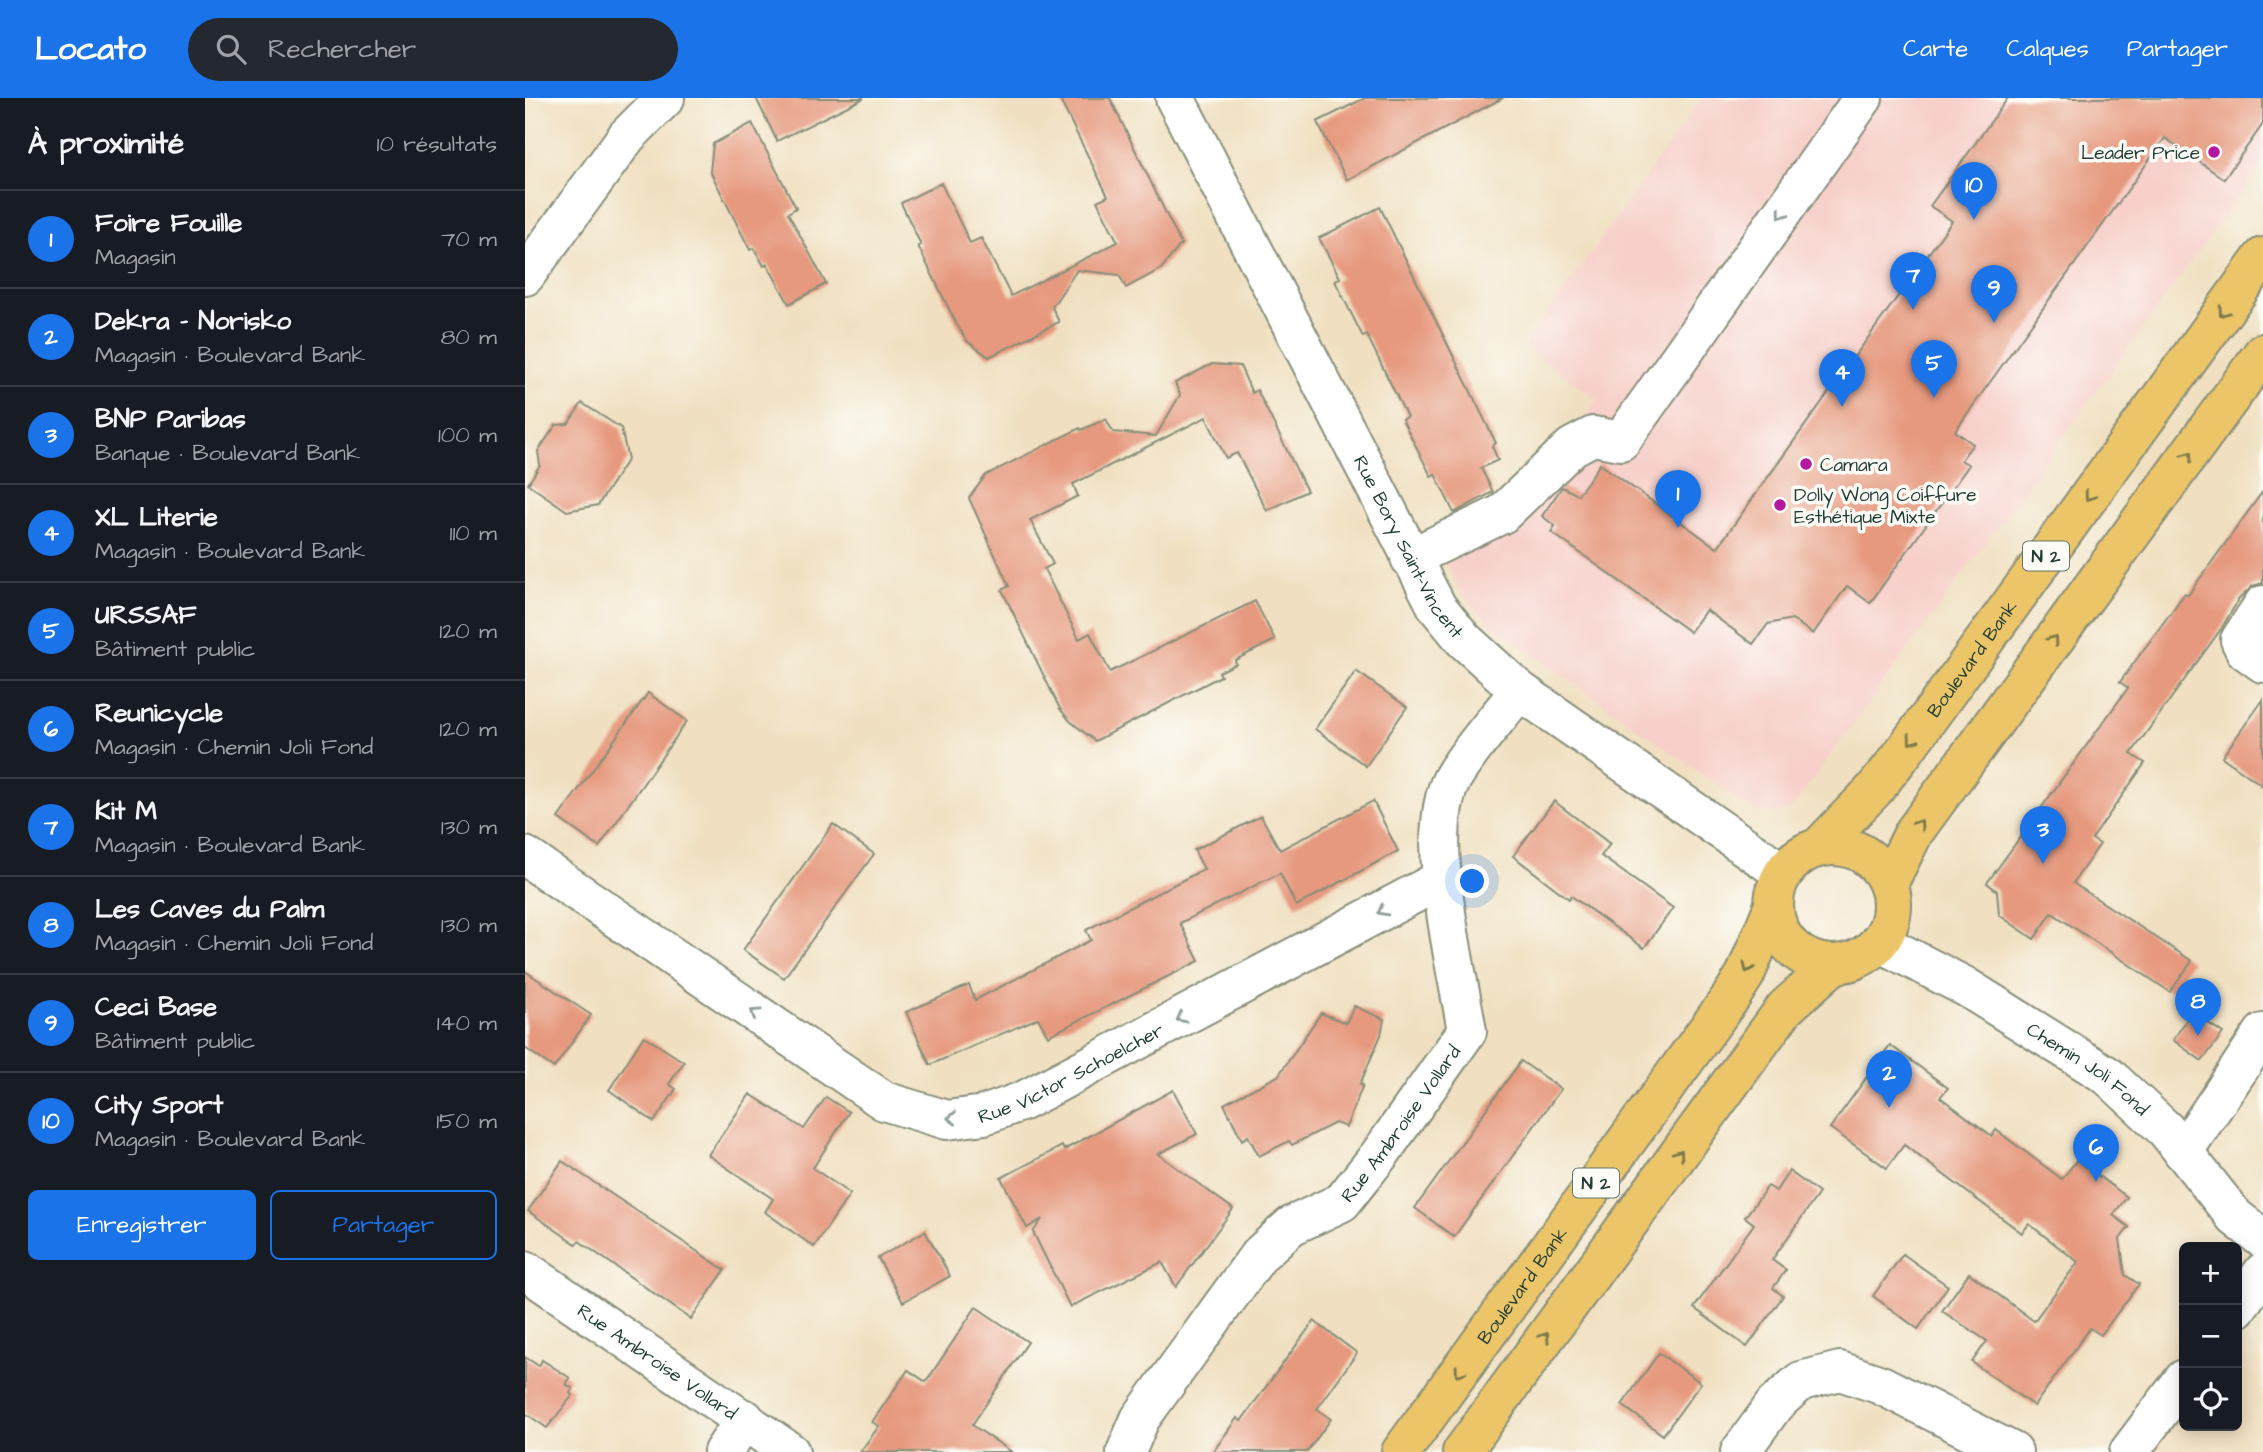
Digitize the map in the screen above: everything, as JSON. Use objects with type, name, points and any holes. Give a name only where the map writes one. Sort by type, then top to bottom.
[{"type":"main road","name":"Boulevard Bank","points":[[1819,847],[1867,798],[1900,758],[2263,257]]},
{"type":"main road","name":"N 2","points":[[1462,1452],[1785,1008],[1834,964],[1851,961],[1879,942],[1888,923],[1891,904],[1888,884],[1914,832],[2263,353]]},
{"type":"main road","points":[[1819,847],[1853,849],[1880,870],[1888,884]]},
{"type":"main road","name":"N 2","points":[[1779,889],[1793,861],[1819,847]]},
{"type":"main road","name":"Boulevard Bank","points":[[1401,1452],[1731,997],[1745,975],[1779,889]]},
{"type":"main road","points":[[1779,889],[1777,924],[1786,941],[1799,953],[1816,961],[1834,964]]},
{"type":"street","points":[[525,276],[627,136],[665,98]]},
{"type":"street","name":"Rue Bory Saint-Vincent","points":[[1175,98],[1437,607],[1464,640],[1519,690],[1779,889]]},
{"type":"street","points":[[1411,558],[1502,514],[1572,447],[1593,436],[1621,441],[1863,98]]},
{"type":"street","points":[[2263,604],[2240,640],[2245,650],[2263,663]]},
{"type":"street","points":[[1442,879],[1439,831],[1451,780],[1519,690]]},
{"type":"street","name":"Rue Victor Schoelcher","points":[[525,856],[884,1101],[947,1120],[984,1115],[1023,1101],[1442,879]]},
{"type":"street","name":"Rue Ambroise Vollard","points":[[1126,1452],[1140,1419],[1259,1255],[1291,1226],[1342,1202],[1380,1154],[1467,1031],[1442,879]]},
{"type":"street","name":"Chemin Joli Fond","points":[[1879,942],[1966,987],[2108,1076],[2166,1130],[2235,1217],[2263,1240]]},
{"type":"street","points":[[2183,1152],[2263,1033]]},
{"type":"street","name":"Rue Ambroise Vollard","points":[[525,1270],[790,1452]]},
{"type":"street","points":[[2239,1305],[2263,1272]]},
{"type":"street","points":[[1740,1452],[1775,1404],[1801,1381],[1840,1371],[1881,1385],[2013,1452]]},
{"type":"street","points":[[2129,1452],[2179,1386]]},
{"type":"street","points":[[723,1452],[745,1419]]},
{"type":"shaded area","points":[[1702,98],[2263,98],[2263,163],[1790,811],[1771,814],[1747,806],[1492,625],[1463,595],[1432,541],[1488,514],[1576,430],[1597,399],[1524,346]]},
{"type":"building","points":[[756,98],[864,98],[777,141]]},
{"type":"building","points":[[1059,98],[1110,98],[1181,244],[1161,269],[1126,288],[1119,275],[1077,270],[1052,307],[1059,322],[989,357],[967,341],[956,323],[918,246],[921,245],[901,203],[941,183],[970,243],[981,238],[1011,296],[1118,242],[1097,201],[1108,196]]},
{"type":"building","points":[[1365,98],[1503,98],[1347,180],[1317,122]]},
{"type":"building","points":[[2008,98],[2263,98],[2263,124],[2224,179],[2165,138],[1955,431],[1973,444],[1961,460],[1969,465],[1870,603],[1847,586],[1813,634],[1792,619],[1768,624],[1753,644],[1706,610],[1690,632],[1551,532],[1555,526],[1542,516],[1562,487],[1578,495],[1600,464],[1717,548],[1952,221],[1930,206]]},
{"type":"building","points":[[752,123],[796,208],[788,213],[826,284],[789,304],[767,264],[764,266],[754,248],[750,250],[710,171],[713,144]]},
{"type":"building","points":[[1380,207],[1496,443],[1492,446],[1498,460],[1481,468],[1493,492],[1454,513],[1435,474],[1431,476],[1402,419],[1407,417],[1367,335],[1363,337],[1335,281],[1340,278],[1319,238]]},
{"type":"building","points":[[1212,364],[1240,366],[1252,393],[1257,390],[1307,491],[1267,511],[1237,453],[1226,458],[1206,417],[1073,484],[1078,496],[1030,520],[1053,564],[1044,569],[1079,639],[1090,633],[1110,672],[1255,601],[1275,640],[1235,660],[1236,664],[1219,672],[1221,676],[1095,741],[1070,721],[1060,709],[1002,590],[1009,586],[969,498],[986,475],[1080,428],[1081,430],[1106,419],[1113,432],[1156,436],[1180,395],[1175,383]]},
{"type":"building","points":[[582,403],[621,428],[628,459],[598,505],[567,511],[528,484],[540,465],[538,451],[556,425],[568,424]]},
{"type":"building","points":[[2263,491],[2263,583],[2253,586],[2239,599],[2221,629],[2131,754],[2145,763],[2092,839],[2100,844],[2073,883],[2192,961],[2170,992],[2052,913],[2034,939],[1999,915],[1997,891],[1987,883],[2128,688],[2120,682],[2185,593],[2188,595]]},
{"type":"building","points":[[1356,671],[1407,707],[1366,766],[1315,729]]},
{"type":"building","points":[[648,693],[687,721],[599,847],[558,818]]},
{"type":"building","points":[[2263,700],[2263,786],[2222,757]]},
{"type":"building","points":[[1373,801],[1398,851],[1296,906],[1280,873],[1180,923],[1199,961],[1048,1036],[1038,1018],[930,1065],[906,1012],[969,985],[975,1000],[1091,940],[1086,930],[1204,869],[1194,850],[1261,816],[1280,850]]},
{"type":"building","points":[[1554,801],[1610,844],[1601,856],[1673,908],[1644,948],[1571,896],[1569,899],[1513,856]]},
{"type":"building","points":[[833,824],[874,854],[784,978],[743,950]]},
{"type":"building","points":[[525,971],[591,1015],[554,1068],[525,1048]]},
{"type":"building","points":[[1354,1006],[1384,1019],[1381,1035],[1360,1084],[1363,1085],[1346,1127],[1335,1123],[1292,1145],[1289,1141],[1259,1156],[1248,1136],[1242,1140],[1224,1104],[1278,1076],[1321,1013],[1346,1023]]},
{"type":"building","points":[[2192,1012],[2223,1033],[2202,1061],[2173,1040]]},
{"type":"building","points":[[644,1036],[684,1062],[669,1084],[676,1089],[654,1122],[609,1090]]},
{"type":"building","points":[[1890,1045],[1948,1088],[1940,1097],[1992,1136],[1996,1130],[2062,1179],[2077,1160],[2127,1197],[2113,1215],[2129,1227],[2120,1239],[2125,1275],[2139,1284],[2101,1335],[2090,1328],[2034,1406],[1972,1362],[1987,1341],[1942,1311],[1969,1273],[2034,1321],[2078,1262],[2029,1224],[2022,1233],[1904,1145],[1887,1168],[1830,1128]]},
{"type":"building","points":[[1521,1061],[1561,1089],[1454,1237],[1415,1208]]},
{"type":"building","points":[[1173,1090],[1197,1134],[1158,1154],[1233,1209],[1176,1287],[1162,1262],[1070,1307],[1033,1232],[1042,1219],[1027,1228],[1001,1178],[1062,1146],[1064,1150]]},
{"type":"building","points":[[750,1094],[804,1129],[826,1097],[849,1112],[813,1168],[850,1194],[814,1247],[765,1212],[773,1199],[708,1155]]},
{"type":"building","points":[[562,1161],[725,1270],[691,1319],[579,1241],[576,1244],[528,1211]]},
{"type":"building","points":[[1789,1171],[1819,1193],[1772,1260],[1786,1270],[1773,1288],[1783,1296],[1747,1347],[1694,1308],[1754,1224],[1745,1217],[1768,1186],[1776,1191]]},
{"type":"building","points":[[925,1231],[950,1276],[903,1302],[878,1258]]},
{"type":"building","points":[[1903,1254],[1948,1286],[1918,1329],[1873,1296]]},
{"type":"building","points":[[976,1307],[1028,1342],[972,1425],[1012,1452],[860,1452],[879,1426],[872,1422],[908,1370],[926,1382]]},
{"type":"building","points":[[1314,1321],[1357,1353],[1317,1409],[1331,1419],[1307,1452],[1213,1452],[1237,1418],[1241,1421]]},
{"type":"building","points":[[1659,1353],[1701,1383],[1663,1435],[1622,1405]]},
{"type":"building","points":[[525,1357],[539,1366],[542,1360],[570,1378],[566,1384],[573,1389],[570,1393],[573,1395],[547,1428],[525,1413]]},
{"type":"place","name":"Leader Price","points":[[2214,152]]},
{"type":"place","name":"City Sport","points":[[1974,220]]},
{"type":"place","name":"Kit M","points":[[1913,310]]},
{"type":"place","name":"Ceci Base","points":[[1994,323]]},
{"type":"place","name":"URSSAF","points":[[1934,398]]},
{"type":"place","name":"XL Literie","points":[[1842,407]]},
{"type":"place","name":"Camara","points":[[1806,464]]},
{"type":"place","name":"Dolly Wong Coiffure Esthétique Mixte","points":[[1780,505]]},
{"type":"place","name":"Foire Fouille","points":[[1678,528]]},
{"type":"place","name":"BNP Paribas","points":[[2043,864]]},
{"type":"place","name":"Les Caves du Palm","points":[[2198,1036]]},
{"type":"place","name":"Dekra - Norisko","points":[[1889,1108]]},
{"type":"place","name":"Reunicycle","points":[[2096,1182]]}]
